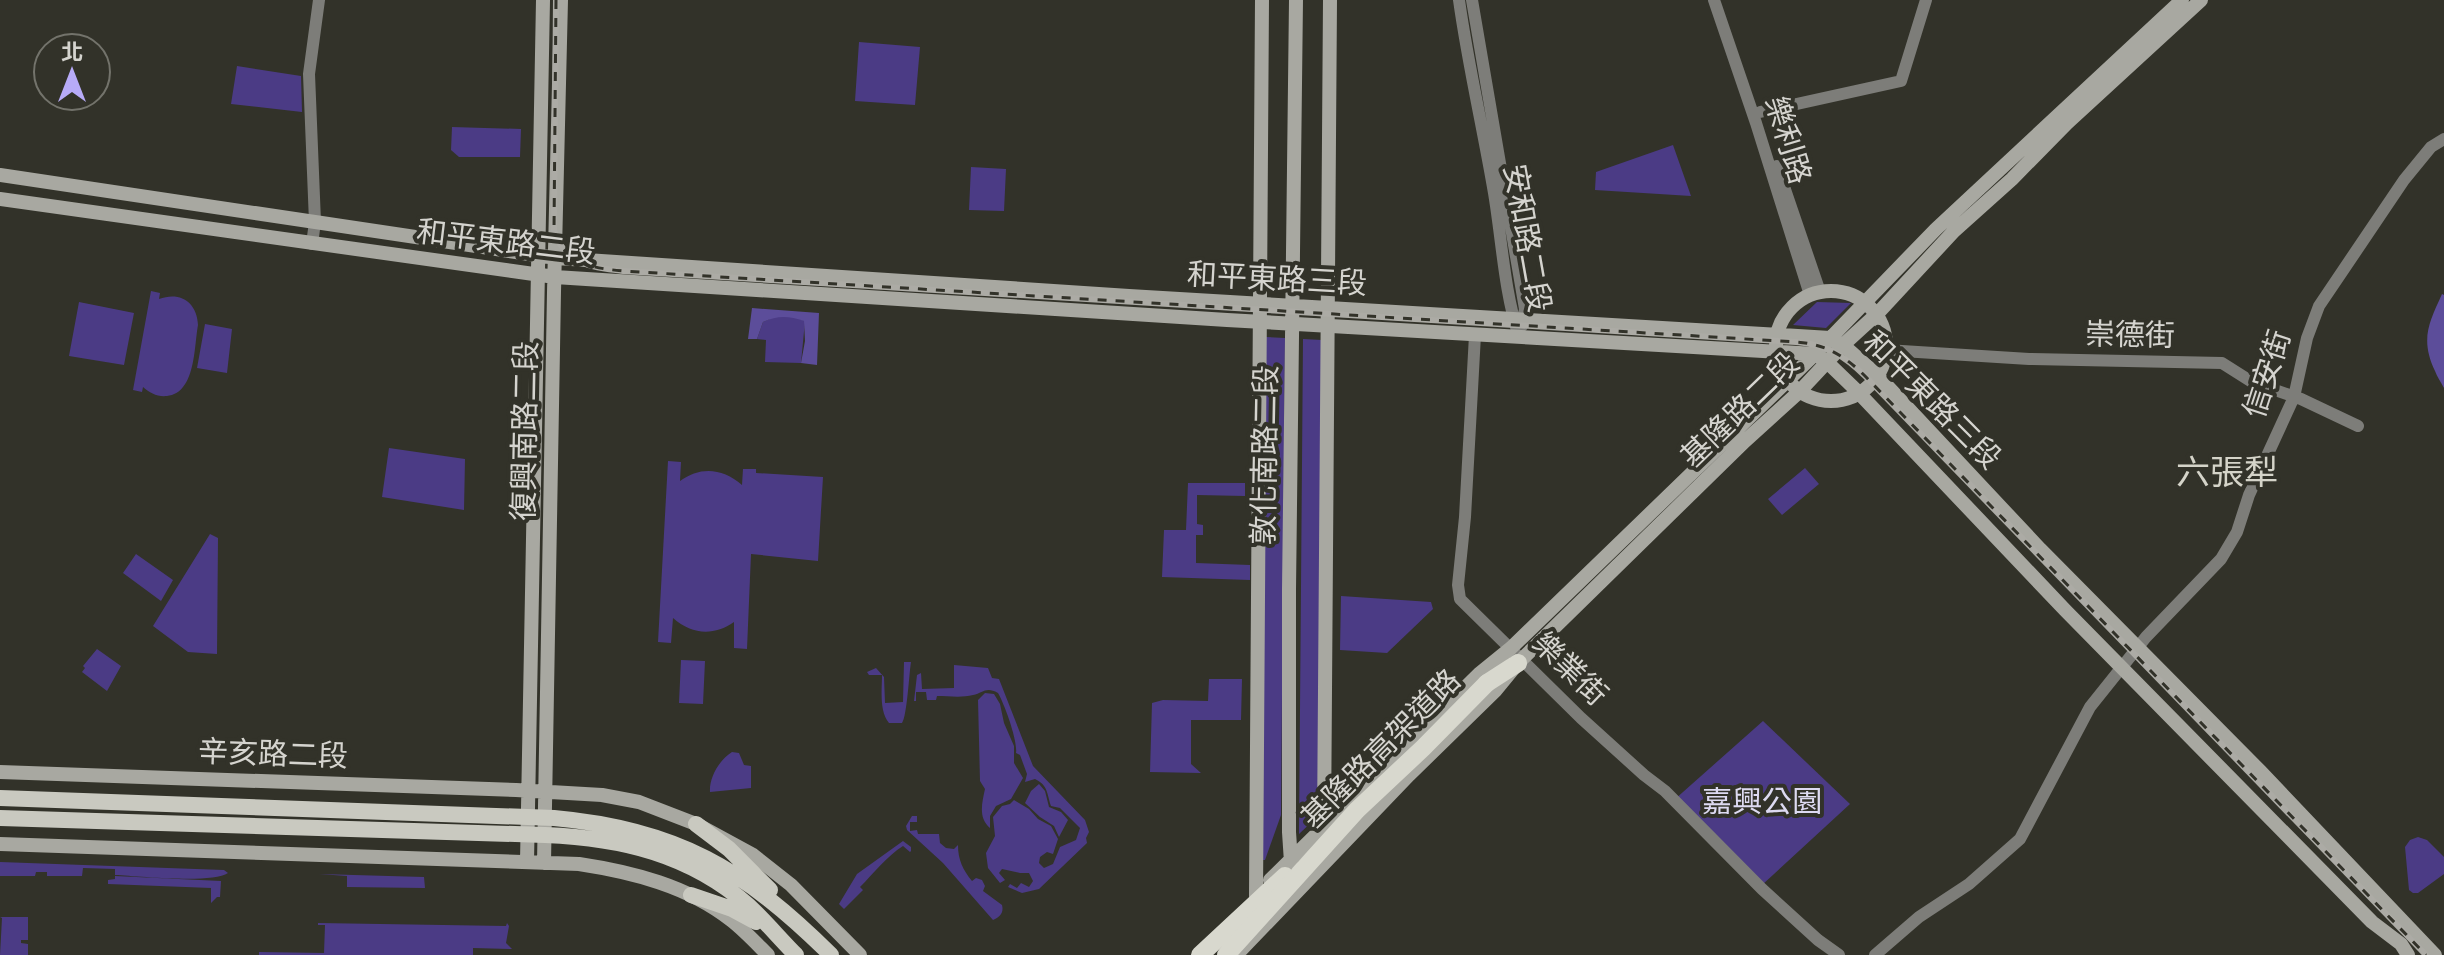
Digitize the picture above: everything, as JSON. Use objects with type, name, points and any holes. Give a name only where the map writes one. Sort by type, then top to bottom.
[{"type":"highway","name":"基隆路高架道路","points":[[1226,955],[1320,860],[1357,810],[1514,656]]},
{"type":"highway","name":"基隆路高架道路","points":[[1200,955],[1285,876],[1320,860]]},
{"type":"highway","points":[[1213,955],[1292,865]]},
{"type":"main road","name":"復興南路二段","points":[[536,862],[536,826],[528,790],[543,0]]},
{"type":"main road","name":"復興南路二段","points":[[536,826],[545,791],[561,0]]},
{"type":"main road","name":"敦化南路二段","points":[[1256,896],[1262,0]]},
{"type":"main road","name":"敦化南路二段","points":[[1282,908],[1291,887],[1292,865],[1289,818],[1289,590],[1296,0]]},
{"type":"main road","name":"敦化南路二段","points":[[1320,860],[1324,827],[1330,0]]},
{"type":"main road","name":"基隆路二段","points":[[1190,955],[1292,865],[1324,827],[1479,674],[1514,656],[1799,392],[1821,358],[1867,301],[1936,229],[2182,0]]},
{"type":"main road","name":"基隆路二段","points":[[1836,342],[1878,313],[1954,231],[2201,0]]},
{"type":"main road","name":"和平東路二段","points":[[0,175],[556,258],[1007,288]]},
{"type":"main road","name":"和平東路二段","points":[[0,199],[555,277],[1010,305]]},
{"type":"main road","name":"和平東路三段","points":[[1007,288],[1777,335],[1836,342],[1877,375],[2040,549],[2435,955]]},
{"type":"main road","points":[[1840,291],[1867,301],[1878,313],[1886,331],[1886,350],[1877,375],[1859,393],[1832,402],[1799,392],[1787,381],[1776,352],[1777,335],[1789,311],[1815,294],[1840,291]]},
{"type":"main road","name":"和平東路三段","points":[[1010,305],[1776,352],[1821,358],[1859,393],[2121,668],[2372,922],[2401,944],[2408,955]]},
{"type":"main road","name":"基隆路二段","points":[[1236,955],[1282,908],[1320,860],[1495,691],[1514,656],[1787,381],[1821,358]]},
{"type":"main road","name":"辛亥路二段","points":[[0,772],[528,790],[602,795],[639,802],[696,824],[753,855],[791,885],[860,955]]},
{"type":"main road","name":"辛亥路二段","points":[[0,798],[536,826]]},
{"type":"main road","points":[[0,818],[536,826],[602,823],[646,833],[729,869],[800,924]]},
{"type":"main road","points":[[696,824],[757,874],[831,955]]},
{"type":"main road","points":[[536,826],[608,839],[682,863],[736,896],[796,955]]},
{"type":"main road","points":[[0,844],[579,864],[640,876],[732,909],[760,924],[782,941]]},
{"type":"main road","points":[[691,895],[731,920],[768,955]]},
{"type":"street","points":[[312,244],[315,222],[309,74],[319,0]]},
{"type":"street","name":"安和路二段","points":[[1459,0],[1519,337]]},
{"type":"street","name":"安和路二段","points":[[1472,0],[1525,309],[1518,319]]},
{"type":"street","name":"樂利路","points":[[1714,0],[1815,294]]},
{"type":"street","name":"樂利路","points":[[1722,0],[1760,112],[1815,294]]},
{"type":"street","points":[[1760,112],[1901,81],[1926,0]]},
{"type":"street","name":"信安街","points":[[1875,955],[1919,917],[1969,884],[2020,839],[2090,707],[2138,647],[2221,559],[2237,532],[2249,495],[2294,397],[2312,322],[2323,297],[2404,180],[2431,147],[2444,139]]},
{"type":"street","name":"樂業街","points":[[1475,335],[1458,585],[1460,599],[1514,656],[1665,791],[1762,889],[1839,955]]},
{"type":"street","name":"崇德街","points":[[1886,350],[2029,359],[2222,363],[2252,382],[2358,426]]},
{"type":"green space","points":[[859,42],[920,47],[915,105],[855,101]]},
{"type":"green space","points":[[237,66],[301,76],[302,112],[231,104]]},
{"type":"green space","points":[[452,127],[521,129],[520,157],[459,157],[451,150]]},
{"type":"green space","points":[[1673,145],[1691,196],[1595,190],[1596,172]]},
{"type":"green space","points":[[971,167],[1006,169],[1004,211],[969,210]]},
{"type":"green space","points":[[151,291],[160,293],[159,299],[174,296],[186,300],[197,317],[194,356],[188,378],[184,387],[167,396],[154,394],[143,387],[142,392],[133,390]]},
{"type":"green space","points":[[79,302],[134,313],[124,365],[69,356]]},
{"type":"green space","points":[[1817,302],[1851,303],[1826,328],[1793,325]]},
{"type":"green space","points":[[776,316],[805,321],[801,363],[765,362],[766,340],[757,339],[763,322]]},
{"type":"green space","points":[[205,324],[232,329],[227,373],[197,368]]},
{"type":"green space","points":[[1266,337],[1285,338],[1281,815],[1265,860],[1262,860]]},
{"type":"green space","points":[[1303,339],[1322,340],[1318,816],[1299,834]]},
{"type":"green space","points":[[389,448],[465,459],[464,510],[382,497]]},
{"type":"green space","points":[[668,461],[681,462],[680,481],[695,473],[711,471],[727,475],[742,485],[743,469],[756,469],[756,473],[823,477],[818,561],[751,554],[747,649],[734,648],[734,622],[719,630],[703,632],[688,628],[673,618],[671,643],[658,642]]},
{"type":"green space","points":[[1805,468],[1819,484],[1782,515],[1768,499]]},
{"type":"green space","points":[[1188,483],[1245,483],[1245,496],[1197,495],[1197,524],[1203,525],[1203,535],[1196,535],[1196,563],[1250,565],[1250,580],[1162,577],[1164,530],[1186,530]]},
{"type":"green space","points":[[210,534],[218,538],[217,654],[188,652],[153,626]]},
{"type":"green space","points":[[136,554],[173,580],[161,601],[123,573]]},
{"type":"green space","points":[[1341,596],[1431,602],[1433,609],[1387,653],[1340,650]]},
{"type":"green space","points":[[97,649],[121,666],[107,691],[82,672],[83,666]]},
{"type":"green space","points":[[681,660],[705,661],[703,704],[679,703]]},
{"type":"green space","points":[[904,662],[911,662],[904,719],[902,723],[889,723],[882,706],[882,675],[869,675],[867,672],[876,668],[884,677],[885,703],[903,702]]},
{"type":"green space","points":[[954,665],[988,668],[992,678],[999,679],[1033,766],[1085,820],[1089,832],[1087,843],[1039,889],[1022,893],[1008,887],[1010,884],[1017,888],[1021,883],[1029,887],[1033,881],[1029,873],[1002,869],[999,873],[1005,880],[1000,883],[988,868],[986,853],[995,836],[993,817],[1002,806],[1014,800],[1051,826],[1058,839],[1053,854],[1047,852],[1040,857],[1039,863],[1044,868],[1053,864],[1060,847],[1076,840],[1080,828],[1060,808],[1051,806],[1046,790],[1039,781],[1025,782],[1027,774],[1020,755],[1016,753],[1013,731],[998,693],[987,690],[969,696],[937,696],[936,700],[927,700],[926,692],[916,692],[914,701],[917,675],[921,673],[922,689],[954,688]]},
{"type":"green space","points":[[1209,679],[1242,679],[1241,720],[1191,720],[1191,764],[1201,773],[1150,772],[1152,703],[1163,700],[1208,701]]},
{"type":"green space","points":[[985,693],[994,694],[1000,704],[1014,746],[1014,763],[1023,778],[1011,799],[996,806],[990,816],[990,828],[982,815],[985,789],[980,781],[978,700]]},
{"type":"green space","name":"嘉興公園","points":[[1763,721],[1850,804],[1762,885],[1674,800]]},
{"type":"green space","points":[[732,752],[739,753],[744,765],[751,766],[751,788],[710,792],[716,770]]},
{"type":"green space","points":[[1039,784],[1045,791],[1049,807],[1061,812],[1068,820],[1059,837],[1054,826],[1025,803]]},
{"type":"green space","points":[[912,816],[917,816],[917,822],[910,822],[910,831],[939,834],[940,843],[946,848],[954,849],[958,845],[960,860],[969,877],[972,881],[976,878],[982,880],[985,886],[983,891],[1002,905],[999,916],[993,920],[943,863],[907,830]]},
{"type":"green space","points":[[2418,837],[2427,840],[2444,857],[2444,874],[2418,893],[2413,893],[2409,890],[2405,847],[2410,840]]},
{"type":"green space","points":[[903,841],[911,847],[911,851],[903,846],[892,855],[860,887],[863,890],[844,909],[839,904],[857,874]]},
{"type":"green space","points":[[0,862],[224,870],[228,873],[207,878],[174,878],[115,875],[115,869],[83,868],[82,876],[47,876],[47,872],[36,872],[35,876],[0,876]]},
{"type":"green space","points":[[319,874],[424,877],[425,888],[347,887],[347,876]]},
{"type":"green space","points":[[115,876],[221,881],[220,897],[211,903],[211,888],[108,884],[108,880],[115,879]]},
{"type":"green space","points":[[0,917],[28,917],[28,940],[21,940],[21,943],[28,944],[28,955],[0,955]]},
{"type":"green space","points":[[318,923],[506,926],[507,923],[506,943],[512,949],[473,948],[473,955],[259,955],[259,952],[324,953],[325,925]]},
{"type":"shaded area","points":[[2442,294],[2444,388],[2430,360],[2427,340],[2430,323]]},
{"type":"shaded area","points":[[752,308],[819,313],[817,365],[801,363],[805,341],[804,321],[774,318],[763,322],[757,339],[748,339]]},
{"type":"railway","points":[[556,0],[554,230],[565,250],[590,266],[623,271],[1796,342],[1817,345],[1834,352],[1866,377],[2426,955]]},
{"type":"district","name":"六張犁","points":[[2227,472]]}]
